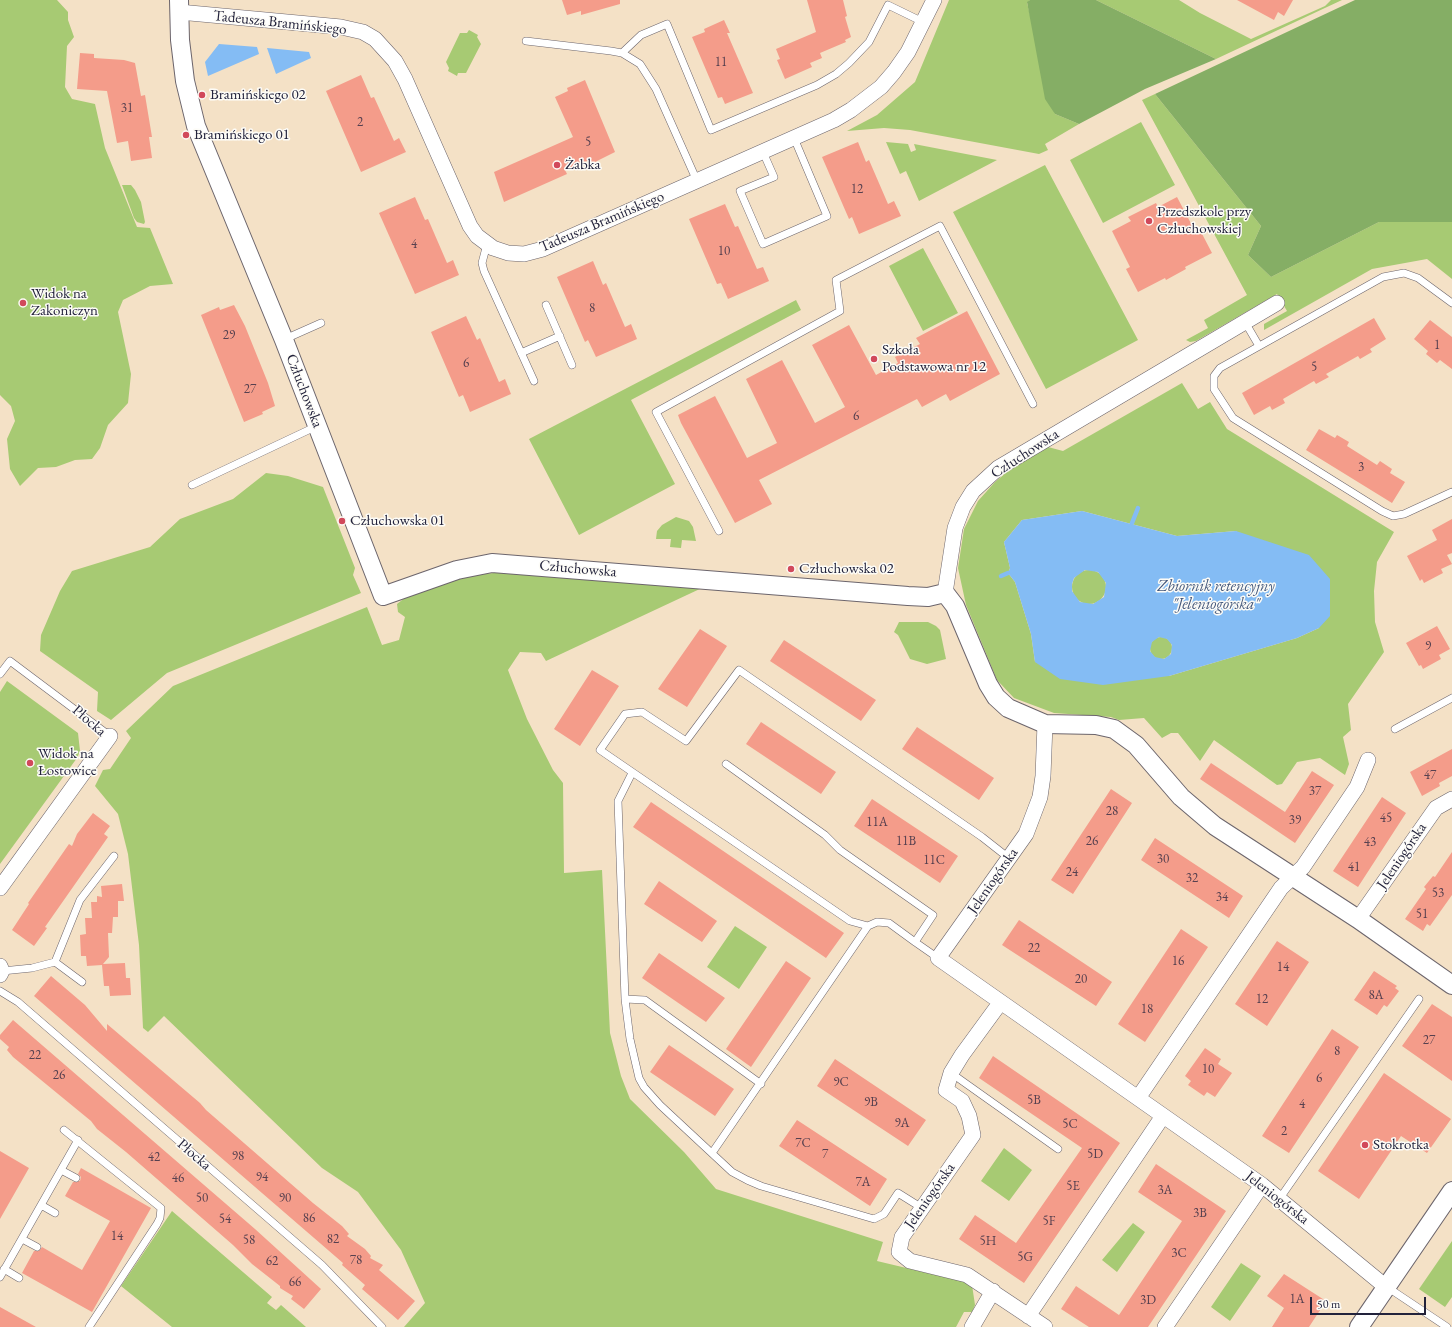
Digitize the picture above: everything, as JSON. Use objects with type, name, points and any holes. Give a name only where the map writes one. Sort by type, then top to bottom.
[{"type":"street","name":"Tadeusza Bramińskiego","points":[[179,6],[341,27],[363,32],[375,39],[395,61],[408,86],[470,226],[487,244],[511,253],[524,254],[543,249],[763,152],[834,120],[864,102],[894,72],[908,52],[934,0]]},
{"type":"street","name":"Człuchowska","points":[[179,6],[180,40],[185,81],[196,126],[284,340],[383,596],[457,570],[492,563],[908,596],[928,597],[945,593],[955,528],[963,507],[973,491],[985,480],[1014,458],[1277,303]]},
{"type":"street","points":[[945,593],[955,606],[988,684],[996,697],[1008,708],[1045,724],[1096,725],[1114,728],[1136,745],[1181,797],[1200,814],[1358,919],[1452,985]]},
{"type":"street","name":"Jeleniogórska","points":[[1045,724],[1043,776],[1040,797],[1026,834],[1010,859],[938,958],[1280,1198],[1386,1287]]},
{"type":"street","name":"Płocka","points":[[0,888],[110,736]]},
{"type":"street","points":[[1138,1098],[1281,888],[1300,872],[1357,787],[1368,760]]},
{"type":"street","name":"Jeleniogórska","points":[[1358,919],[1432,813],[1436,808],[1452,799]]},
{"type":"street","name":"Jeleniogórska","points":[[993,1291],[967,1275],[910,1261],[899,1252],[902,1237],[973,1135],[969,1116],[962,1101],[946,1090],[951,1073],[974,1037],[1000,1002]]},
{"type":"street","points":[[1028,1316],[1163,1116]]},
{"type":"street","points":[[1165,1327],[1262,1185]]},
{"type":"street","points":[[1359,1327],[1452,1191]]},
{"type":"street","points":[[972,1327],[993,1291],[1045,1327]]},
{"type":"lane","points":[[622,53],[641,35],[667,24],[711,130],[817,85],[836,74],[869,42],[888,5],[924,22]]},
{"type":"lane","points":[[526,41],[622,53],[640,64],[656,89],[697,180]]},
{"type":"lane","points":[[763,152],[774,177],[740,191],[763,244],[827,216],[794,138]]},
{"type":"lane","points":[[719,531],[656,412],[840,311],[836,280],[940,226],[1033,404]]},
{"type":"lane","points":[[487,244],[482,263],[484,271],[534,381]]},
{"type":"lane","points":[[1452,303],[1418,278],[1404,273],[1383,277],[1220,368],[1214,376],[1214,389],[1234,418],[1242,425],[1393,516],[1404,514],[1452,492]]},
{"type":"lane","points":[[546,305],[572,365]]},
{"type":"lane","points":[[1245,322],[1259,346]]},
{"type":"lane","points":[[284,340],[321,323]]},
{"type":"lane","points":[[521,353],[560,336]]},
{"type":"lane","points":[[192,485],[317,426]]},
{"type":"lane","name":"Płocka","points":[[0,674],[10,662],[14,664],[110,736]]},
{"type":"lane","points":[[868,926],[850,921],[600,750],[625,714],[642,712],[686,741],[739,670],[982,837],[1010,859]]},
{"type":"lane","points":[[1395,730],[1452,698]]},
{"type":"lane","points":[[726,764],[826,835],[840,850],[933,915],[915,942]]},
{"type":"lane","points":[[632,773],[618,801],[625,999],[630,1039],[639,1078],[644,1087],[660,1105],[732,1172],[761,1186],[874,1219],[884,1214],[898,1193],[922,1208]]},
{"type":"lane","points":[[54,962],[80,900],[114,856]]},
{"type":"lane","points":[[712,1153],[761,1084],[868,926],[878,922],[889,923],[938,958]]},
{"type":"lane","points":[[1,971],[32,968],[54,962]]},
{"type":"lane","points":[[54,962],[82,982]]},
{"type":"lane","name":"Płocka","points":[[0,991],[18,1002],[322,1265],[382,1327]]},
{"type":"lane","points":[[625,999],[645,1000],[761,1084]]},
{"type":"lane","points":[[1280,1198],[1419,999]]},
{"type":"lane","points":[[951,1073],[1058,1149]]},
{"type":"lane","points":[[64,1130],[160,1208],[160,1218],[157,1224],[88,1327]]},
{"type":"lane","points":[[0,1277],[78,1140]]},
{"type":"lane","points":[[61,1170],[76,1178]]},
{"type":"lane","points":[[41,1205],[55,1213]]},
{"type":"lane","points":[[22,1239],[37,1247]]},
{"type":"lane","points":[[4,1269],[19,1278]]},
{"type":"lane","points":[[1386,1287],[1447,1327]]},
{"type":"green space","points":[[0,0],[57,0],[68,12],[68,20],[74,37],[67,46],[65,87],[72,99],[95,104],[105,148],[137,227],[150,228],[173,284],[150,286],[123,300],[118,312],[131,374],[128,403],[108,425],[100,448],[92,459],[75,460],[56,467],[38,468],[20,486],[10,469],[7,439],[15,421],[11,406],[0,395]]},
{"type":"green space","points":[[949,0],[1030,0],[1027,3],[1055,114],[1079,124],[1045,144],[1048,150],[1039,154],[910,130],[884,128],[847,131],[877,115],[915,82]]},
{"type":"green space","points":[[1030,0],[1096,0],[1216,59],[1145,89],[1079,124],[1055,114],[1045,99],[1027,2]]},
{"type":"green space","points":[[1096,0],[1179,0],[1200,13],[1251,39],[1325,6],[1331,0],[1342,0],[1216,59]]},
{"type":"green space","points":[[1355,0],[1452,0],[1452,222],[1379,222],[1271,277],[1248,255],[1261,226],[1155,94]]},
{"type":"green space","points":[[469,30],[478,35],[477,37],[481,44],[466,73],[458,73],[457,76],[448,71],[449,68],[446,62],[460,33],[467,33]]},
{"type":"green space","points":[[1155,94],[1261,226],[1248,255],[1271,277],[1379,222],[1452,222],[1452,279],[1427,259],[1372,269],[1264,330],[1264,324],[1287,311],[1277,294],[1196,341],[1190,342],[1186,340],[1208,328],[1204,320],[1247,295],[1142,100]]},
{"type":"green space","points":[[1141,122],[1175,185],[1103,223],[1070,160]]},
{"type":"green space","points":[[886,142],[908,144],[911,152],[916,150],[914,144],[997,160],[919,201],[906,171],[900,174]]},
{"type":"green space","points":[[1045,165],[1138,340],[1046,389],[953,212]]},
{"type":"green space","points":[[122,185],[131,185],[135,190],[141,202],[145,222],[144,224],[137,222],[134,218]]},
{"type":"green space","points":[[923,248],[958,313],[923,331],[889,266]]},
{"type":"green space","points":[[796,300],[801,310],[631,400],[675,484],[579,535],[529,439]]},
{"type":"green space","points":[[1182,383],[1198,409],[1210,402],[1227,429],[1394,532],[1377,562],[1374,591],[1375,622],[1384,652],[1348,704],[1351,730],[1343,737],[1349,764],[1345,775],[1320,758],[1297,762],[1282,784],[1277,785],[1214,740],[1200,761],[1178,733],[1171,733],[1162,738],[1144,718],[1119,720],[1111,717],[1054,713],[1014,698],[997,680],[966,605],[958,568],[964,529],[978,501],[995,482],[1007,472],[1048,447],[1063,451]],"holes":[[[1082,511],[1177,536],[1236,531],[1319,628],[1297,638],[1169,676],[1035,662],[1031,634],[1015,582],[1008,573],[1010,568],[1004,542],[1022,520]]]},
{"type":"green space","points":[[266,473],[288,476],[323,487],[355,568],[353,575],[361,593],[167,673],[111,720],[97,711],[98,692],[40,651],[41,635],[60,591],[72,571],[150,547],[180,519],[233,499]]},
{"type":"green space","points":[[676,517],[689,521],[693,527],[696,541],[682,540],[681,548],[670,547],[671,539],[656,539],[657,531],[662,525]]},
{"type":"green space","points":[[1086,570],[1092,570],[1096,571],[1103,577],[1106,587],[1105,594],[1099,601],[1092,604],[1086,604],[1082,603],[1075,597],[1072,590],[1072,584],[1073,580],[1079,573]]},
{"type":"green space","points":[[502,572],[704,587],[546,661],[541,653],[520,652],[508,670],[527,719],[553,770],[563,783],[564,873],[602,870],[610,1033],[621,1076],[630,1099],[684,1152],[716,1189],[883,1242],[877,1261],[972,1285],[975,1305],[972,1312],[964,1312],[956,1327],[404,1327],[425,1303],[401,1250],[358,1192],[322,1168],[164,1016],[148,1032],[143,1028],[139,945],[128,854],[118,814],[95,786],[103,770],[110,769],[131,738],[126,731],[173,686],[367,607],[382,645],[399,640],[405,617],[398,612],[397,604],[406,597],[468,576]]},
{"type":"green space","points":[[899,622],[928,622],[936,626],[940,630],[946,659],[927,664],[910,659],[898,635],[894,632]]},
{"type":"green space","points":[[1161,637],[1169,640],[1172,648],[1169,656],[1161,659],[1153,656],[1150,648],[1153,640]]},
{"type":"green space","points":[[7,681],[78,733],[80,751],[77,758],[0,864],[0,692]]},
{"type":"green space","points":[[735,926],[767,947],[739,989],[707,967]]},
{"type":"green space","points":[[1004,1148],[1032,1170],[1009,1201],[981,1181]]},
{"type":"green space","points":[[172,1211],[272,1297],[267,1303],[276,1310],[281,1305],[306,1327],[172,1327],[121,1286]]},
{"type":"green space","points":[[1133,1223],[1145,1232],[1117,1272],[1102,1260]]},
{"type":"green space","points":[[1452,1241],[1452,1297],[1445,1307],[1419,1289]]},
{"type":"green space","points":[[1241,1263],[1261,1276],[1230,1321],[1211,1307]]},
{"type":"water","points":[[219,44],[257,47],[259,54],[208,76],[205,62]]},
{"type":"water","points":[[267,48],[309,52],[311,58],[276,74]]},
{"type":"water","name":"Zbiornik retencyjny \"Jeleniogórska\"","points":[[1082,511],[1177,536],[1236,531],[1309,555],[1330,579],[1330,616],[1319,628],[1297,638],[1169,676],[1103,685],[1060,679],[1035,662],[1031,634],[1015,582],[1008,573],[1010,568],[1004,542],[1022,520]],"holes":[[[1085,570],[1098,572],[1106,583],[1104,597],[1093,604],[1080,602],[1072,591],[1074,578]],[[1159,637],[1167,639],[1172,645],[1171,654],[1164,659],[1155,657],[1150,651],[1152,642]]]},
{"type":"building","points":[[562,0],[620,0],[620,4],[581,15],[581,11],[567,15]]},
{"type":"building","points":[[807,0],[843,0],[847,16],[845,17],[851,37],[845,40],[846,42],[820,53],[822,58],[810,63],[812,67],[785,79],[777,60],[780,59],[776,49],[816,32]]},
{"type":"building","points":[[1237,0],[1293,0],[1284,16],[1278,12],[1274,20]]},
{"type":"building","points":[[724,20],[730,33],[727,33],[753,93],[725,104],[722,97],[718,98],[692,37],[705,32],[704,29]]},
{"type":"building","points":[[80,53],[94,54],[94,58],[124,60],[135,63],[141,96],[145,95],[152,137],[149,137],[152,158],[131,161],[128,141],[117,143],[107,91],[77,89]]},
{"type":"building","points":[[361,75],[371,98],[374,97],[394,141],[399,138],[406,152],[361,172],[326,91]]},
{"type":"building","points":[[585,80],[615,152],[591,164],[589,160],[565,170],[567,174],[504,202],[494,172],[573,137],[555,97],[568,91],[567,88]]},
{"type":"building","points":[[858,142],[866,162],[869,160],[888,204],[894,201],[901,216],[859,234],[852,217],[849,219],[822,157]]},
{"type":"building","points":[[415,197],[425,220],[428,219],[447,263],[453,260],[459,275],[415,294],[379,213]]},
{"type":"building","points":[[1177,197],[1196,233],[1200,230],[1212,253],[1185,267],[1186,269],[1166,280],[1165,278],[1138,292],[1126,269],[1130,267],[1112,231],[1131,221],[1128,217],[1156,203],[1158,207]]},
{"type":"building","points":[[725,204],[735,227],[738,226],[757,269],[763,267],[769,281],[728,299],[721,283],[717,284],[689,219]]},
{"type":"building","points":[[593,261],[603,285],[606,283],[625,327],[631,324],[637,339],[596,357],[588,340],[585,342],[557,277]]},
{"type":"building","points":[[234,305],[245,326],[268,383],[275,406],[262,412],[263,414],[244,422],[201,315],[219,307],[220,310]]},
{"type":"building","points":[[967,311],[1000,374],[950,401],[946,394],[922,407],[917,399],[759,480],[772,504],[735,523],[678,415],[715,396],[747,458],[777,443],[746,379],[782,360],[815,423],[845,407],[812,345],[849,325],[876,375],[898,363],[895,357],[920,344],[916,338]]},
{"type":"building","points":[[466,316],[477,340],[480,338],[499,382],[505,379],[511,394],[470,412],[463,395],[459,397],[431,332]]},
{"type":"building","points":[[1374,318],[1386,339],[1370,349],[1372,352],[1360,359],[1358,356],[1326,374],[1329,377],[1316,384],[1314,381],[1283,399],[1285,403],[1272,410],[1270,406],[1254,415],[1242,393]]},
{"type":"building","points":[[1430,320],[1452,337],[1452,369],[1440,360],[1437,363],[1426,354],[1428,351],[1414,339]]},
{"type":"building","points":[[1319,429],[1335,438],[1337,435],[1349,442],[1347,446],[1377,465],[1380,461],[1392,469],[1390,473],[1405,482],[1392,503],[1306,450]]},
{"type":"building","points":[[1452,519],[1452,553],[1447,555],[1452,564],[1441,569],[1443,573],[1424,583],[1422,579],[1420,581],[1407,556],[1437,540],[1432,530]]},
{"type":"building","points":[[1437,626],[1450,649],[1439,655],[1441,659],[1423,669],[1421,665],[1419,666],[1406,643]]},
{"type":"building","points":[[700,629],[727,646],[687,707],[658,689]]},
{"type":"building","points":[[784,640],[876,700],[861,721],[770,661]]},
{"type":"building","points":[[592,670],[619,686],[580,746],[554,729]]},
{"type":"building","points":[[761,722],[836,772],[821,794],[746,744]]},
{"type":"building","points":[[917,727],[994,778],[979,800],[902,749]]},
{"type":"building","points":[[1452,749],[1452,776],[1439,783],[1440,786],[1422,796],[1410,772]]},
{"type":"building","points":[[1211,763],[1285,812],[1312,771],[1334,785],[1295,843],[1200,779]]},
{"type":"building","points":[[1111,789],[1132,803],[1073,894],[1051,880]]},
{"type":"building","points":[[1382,797],[1406,813],[1358,887],[1333,871]]},
{"type":"building","points":[[872,799],[958,856],[940,883],[854,826]]},
{"type":"building","points":[[651,802],[844,933],[826,958],[633,827]]},
{"type":"building","points":[[93,813],[110,826],[104,834],[108,837],[45,927],[47,928],[34,946],[12,930],[29,904],[28,903],[69,844],[72,846],[77,834]]},
{"type":"building","points":[[1155,838],[1243,896],[1229,918],[1141,860]]},
{"type":"building","points":[[1452,852],[1452,895],[1430,926],[1427,924],[1423,931],[1405,919],[1426,889],[1424,887],[1433,876],[1435,877]]},
{"type":"building","points":[[659,881],[717,921],[702,942],[644,904]]},
{"type":"building","points":[[122,884],[124,901],[118,901],[118,917],[113,917],[112,933],[108,933],[109,957],[103,964],[125,963],[126,978],[130,978],[131,995],[110,996],[109,986],[104,986],[102,965],[87,966],[86,956],[81,956],[80,935],[86,934],[85,918],[92,918],[91,902],[97,902],[97,896],[102,897],[101,886]]},
{"type":"building","points":[[1019,920],[1112,982],[1096,1006],[1002,945]]},
{"type":"building","points":[[1181,929],[1208,947],[1145,1042],[1118,1024]]},
{"type":"building","points":[[1277,941],[1309,962],[1267,1026],[1235,1004]]},
{"type":"building","points":[[659,953],[725,998],[706,1022],[642,978]]},
{"type":"building","points":[[786,961],[811,978],[751,1067],[726,1049]]},
{"type":"building","points":[[1374,971],[1397,986],[1395,988],[1399,991],[1387,1007],[1384,1005],[1377,1015],[1354,1000]]},
{"type":"building","points":[[51,976],[85,1005],[107,1031],[107,1024],[200,1103],[206,1110],[313,1203],[342,1226],[349,1234],[347,1236],[365,1249],[371,1256],[370,1258],[383,1265],[379,1270],[415,1301],[398,1320],[362,1289],[365,1285],[342,1265],[343,1263],[34,996]]},
{"type":"building","points":[[1432,1004],[1452,1017],[1452,1081],[1402,1046]]},
{"type":"building","points":[[13,1020],[255,1229],[321,1289],[304,1309],[291,1299],[293,1296],[280,1288],[280,1286],[252,1264],[233,1245],[126,1152],[97,1129],[91,1121],[13,1057],[7,1050],[9,1047],[0,1039],[0,1035]]},
{"type":"building","points":[[1332,1029],[1359,1047],[1289,1153],[1262,1136]]},
{"type":"building","points":[[669,1045],[734,1089],[715,1116],[650,1072]]},
{"type":"building","points":[[1205,1048],[1221,1059],[1218,1064],[1232,1073],[1215,1097],[1207,1092],[1204,1096],[1188,1085],[1191,1081],[1185,1076]]},
{"type":"building","points":[[993,1056],[1120,1143],[1024,1283],[959,1239],[975,1215],[1016,1243],[1082,1148],[979,1078]]},
{"type":"building","points":[[835,1059],[926,1120],[908,1146],[817,1086]]},
{"type":"building","name":"Stokrotka","points":[[1384,1073],[1451,1119],[1427,1153],[1401,1136],[1359,1199],[1318,1171]]},
{"type":"building","points":[[797,1120],[887,1179],[870,1206],[779,1146]]},
{"type":"building","points":[[0,1151],[29,1168],[0,1219]]},
{"type":"building","points":[[1156,1164],[1226,1211],[1148,1327],[1089,1327],[1061,1309],[1076,1286],[1119,1315],[1182,1221],[1138,1192]]},
{"type":"building","points":[[81,1168],[151,1208],[92,1312],[22,1273],[34,1251],[39,1251],[42,1247],[82,1270],[110,1221],[65,1196],[73,1182],[80,1181],[81,1177],[78,1174]]},
{"type":"building","points":[[1284,1274],[1326,1301],[1309,1327],[1272,1327],[1284,1308],[1267,1296]]},
{"type":"building","points":[[0,1307],[36,1327],[0,1327]]},
{"type":"waterway","points":[[1132,523],[1138,508]]},
{"type":"waterway","points":[[1001,576],[1008,573]]},
{"type":"place","name":"Bramińskiego 02","points":[[202,95]]},
{"type":"place","name":"Bramińskiego 01","points":[[186,135]]},
{"type":"place","name":"Żabka","points":[[557,165]]},
{"type":"place","name":"Przedszkole przy Człuchowskiej","points":[[1149,221]]},
{"type":"place","name":"Widok na Zakoniczyn","points":[[23,303]]},
{"type":"place","name":"Szkoła Podstawowa nr 12","points":[[874,359]]},
{"type":"place","name":"Człuchowska 01","points":[[342,521]]},
{"type":"place","name":"Człuchowska 02","points":[[791,569]]},
{"type":"place","name":"Widok na Łostowice","points":[[30,763]]},
{"type":"place","name":"Stokrotka","points":[[1365,1145]]}]
